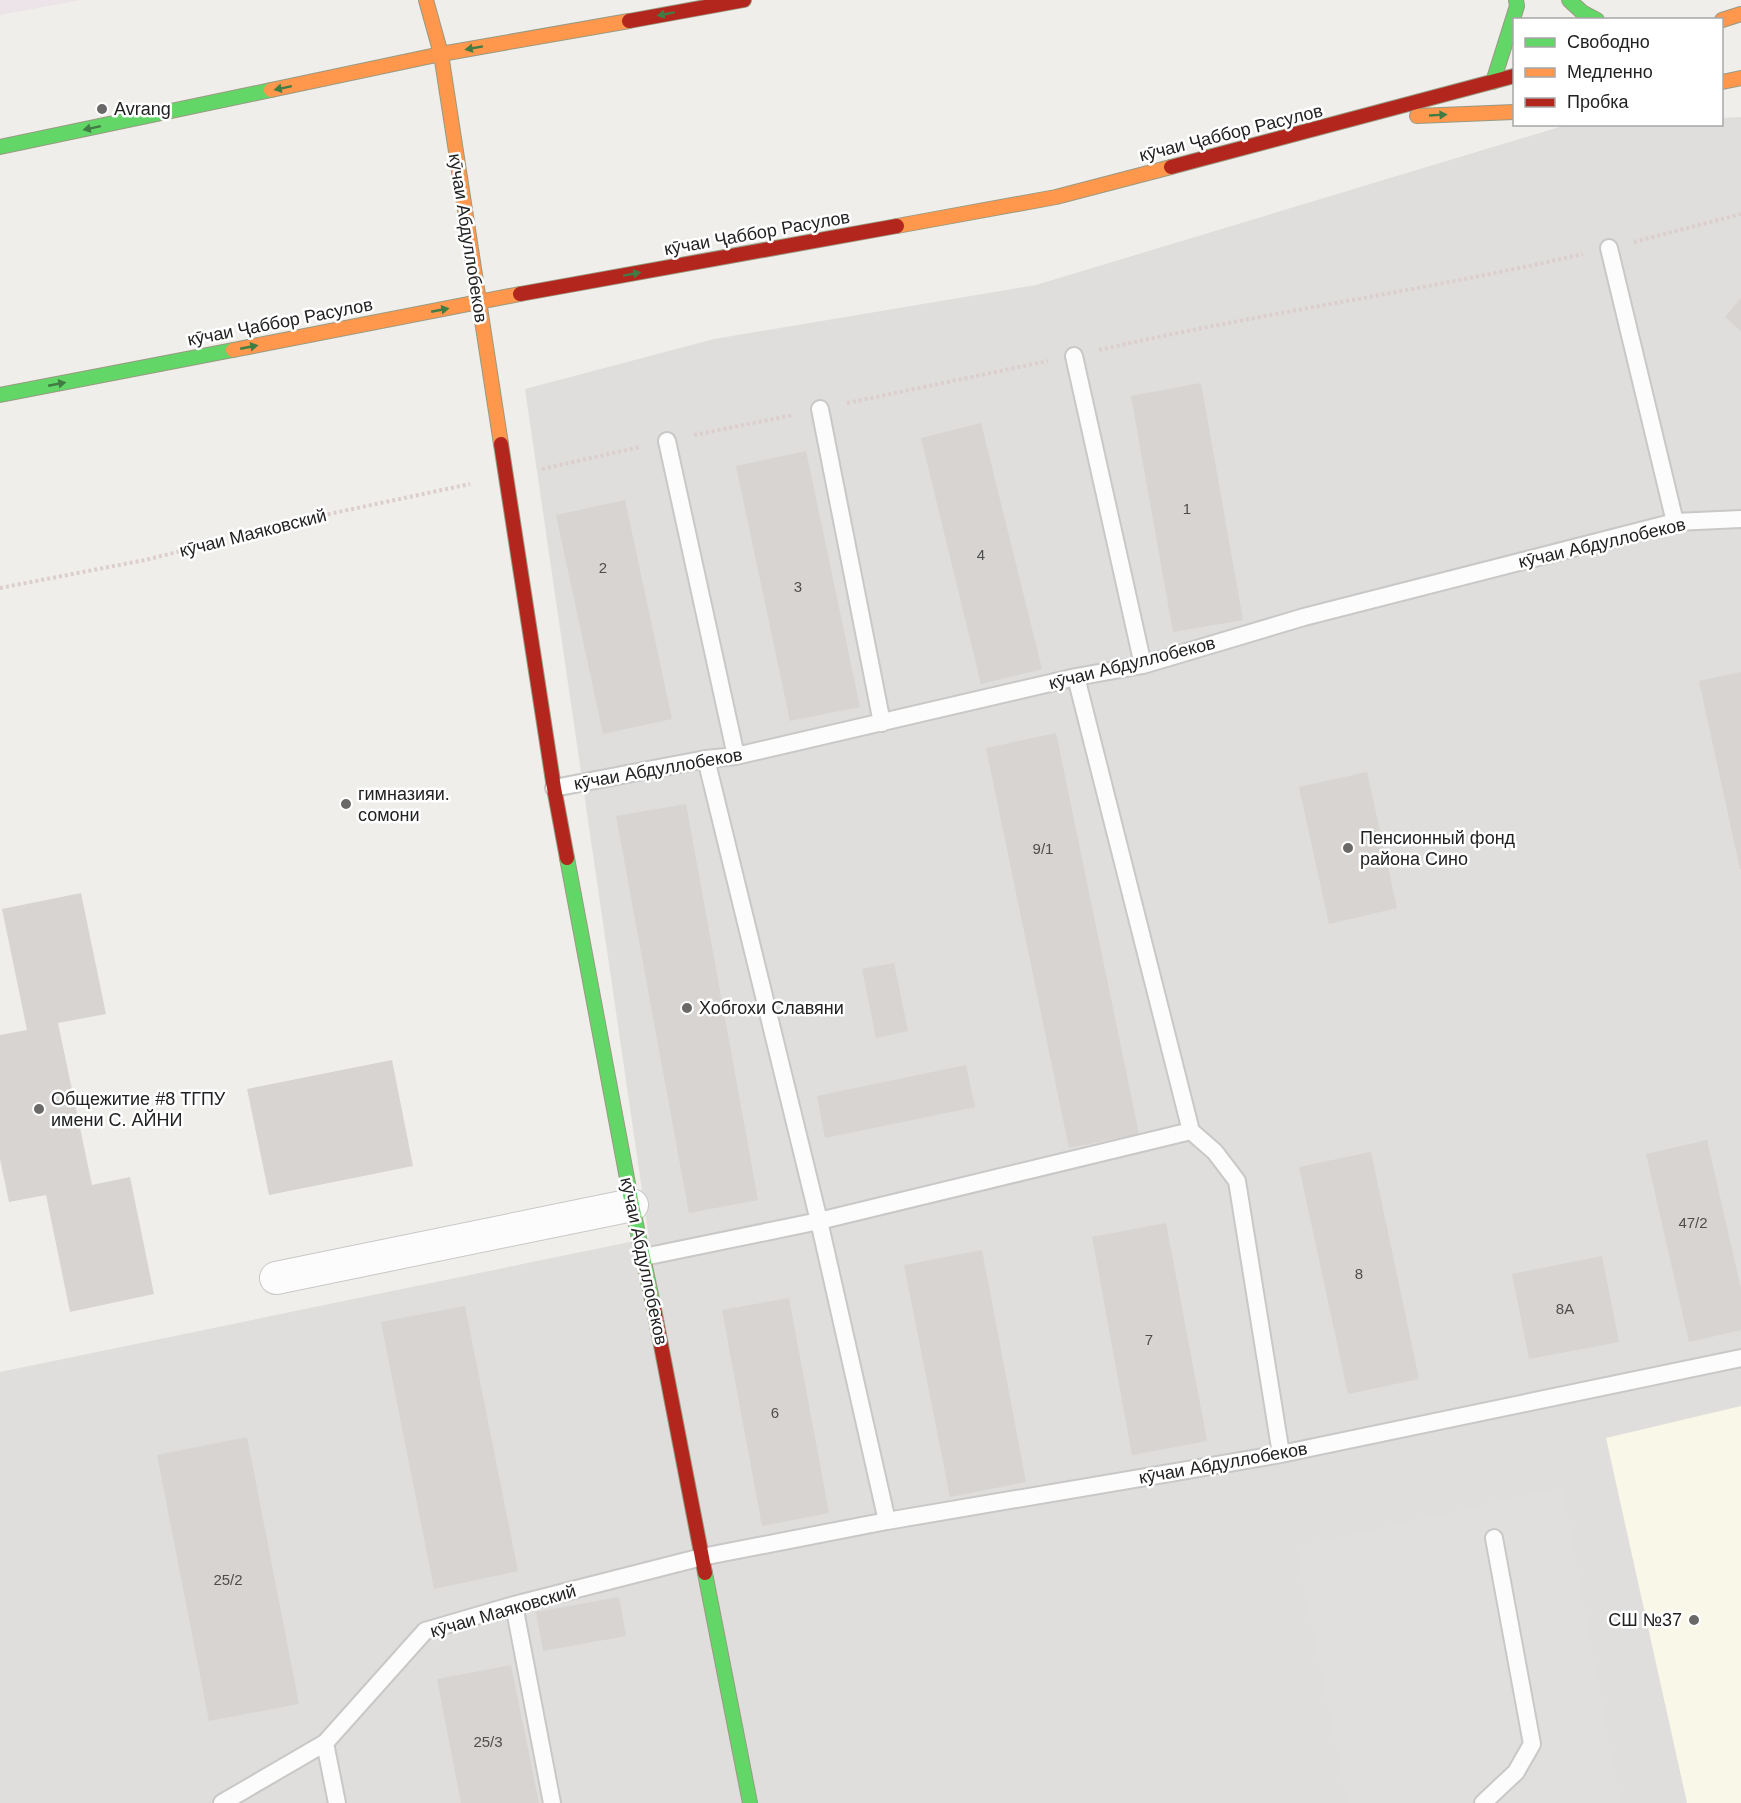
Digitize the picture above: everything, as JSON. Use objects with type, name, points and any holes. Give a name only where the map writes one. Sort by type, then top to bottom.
[{"type":"main road","name":"кӯчаи Абдуллобеков","points":[[426,0],[441,54],[555,788],[632,1204],[750,1803]]},
{"type":"main road","points":[[0,147],[441,54],[744,0]]},
{"type":"main road","points":[[1513,18],[1517,6],[1516,0]]},
{"type":"main road","points":[[1569,0],[1582,12],[1593,18]]},
{"type":"main road","points":[[1723,20],[1741,14]]},
{"type":"main road","points":[[1493,82],[1513,19]]},
{"type":"main road","name":"кӯчаи Ҷаббор Расулов","points":[[0,395],[478,302],[1056,197],[1513,77]]},
{"type":"main road","points":[[1723,82],[1741,78]]},
{"type":"main road","points":[[1358,119],[1513,112]]},
{"type":"street","points":[[276,1278],[632,1204]]},
{"type":"lane","points":[[1609,248],[1675,522]]},
{"type":"lane","points":[[1074,356],[1143,664]]},
{"type":"lane","points":[[820,409],[882,723]]},
{"type":"lane","points":[[667,441],[736,756]]},
{"type":"lane","name":"кӯчаи Абдуллобеков","points":[[555,788],[706,759],[736,756],[1076,677],[1143,664],[1305,617],[1675,522],[1741,519]]},
{"type":"lane","points":[[1076,677],[1191,1131],[1215,1152],[1237,1180],[1281,1454]]},
{"type":"lane","points":[[706,759],[819,1221],[886,1521]]},
{"type":"lane","points":[[644,1257],[819,1221],[1191,1131]]},
{"type":"lane","name":"кӯчаи Абдуллобеков","points":[[702,1557],[886,1521],[1281,1454],[1741,1358]]},
{"type":"lane","points":[[1483,1803],[1516,1772],[1532,1744],[1494,1538]]},
{"type":"lane","name":"кӯчаи Маяковский","points":[[222,1803],[325,1743],[425,1631],[514,1605],[702,1557]]},
{"type":"lane","points":[[514,1605],[552,1803]]},
{"type":"lane","points":[[325,1743],[337,1803]]},
{"type":"path","points":[[506,477],[1074,356],[1167,334],[1519,269]]},
{"type":"path","name":"кӯчаи Маяковский","points":[[0,588],[145,560],[329,514],[506,477]]},
{"type":"shaded area","points":[[0,0],[81,0],[0,15]]},
{"type":"shaded area","points":[[1741,117],[1741,1803],[0,1803],[0,1372],[649,1238],[525,389],[714,339],[1036,285],[1563,126],[1723,126],[1723,118]]},
{"type":"shaded area","name":"СШ №37","points":[[1741,1406],[1741,1803],[1687,1803],[1606,1438]]},
{"type":"shaded area","points":[[1562,1487],[1620,1803],[1348,1803],[1296,1547]]},
{"type":"building","points":[[1741,298],[1741,331],[1725,317]]},
{"type":"building","points":[[1201,383],[1243,620],[1173,632],[1131,396]]},
{"type":"building","points":[[981,423],[1042,669],[981,684],[921,438]]},
{"type":"building","points":[[806,451],[860,707],[790,721],[736,466]]},
{"type":"building","points":[[625,500],[672,719],[603,734],[556,515]]},
{"type":"building","points":[[1741,672],[1741,869],[1740,869],[1699,681]]},
{"type":"building","points":[[1056,733],[1139,1134],[1069,1148],[986,748]]},
{"type":"building","name":"Пенсионный фонд района Сино","points":[[1367,772],[1397,908],[1329,924],[1299,787]]},
{"type":"building","name":"Хобгохи Славяни","points":[[686,804],[758,1200],[689,1213],[616,816]]},
{"type":"building","points":[[81,893],[106,1014],[58,1023],[92,1185],[130,1177],[154,1294],[70,1312],[46,1195],[9,1202],[0,1159],[0,1035],[27,1030],[2,909]]},
{"type":"building","points":[[894,963],[908,1031],[876,1038],[862,969]]},
{"type":"building","points":[[392,1060],[413,1166],[269,1195],[247,1089]]},
{"type":"building","points":[[966,1065],[975,1107],[825,1138],[817,1096]]},
{"type":"building","points":[[1707,1140],[1741,1289],[1741,1330],[1689,1342],[1646,1154]]},
{"type":"building","points":[[1371,1152],[1419,1379],[1348,1394],[1299,1167]]},
{"type":"building","points":[[1166,1223],[1207,1441],[1132,1455],[1092,1237]]},
{"type":"building","points":[[982,1250],[1026,1482],[950,1497],[904,1265]]},
{"type":"building","points":[[1602,1256],[1619,1342],[1529,1359],[1512,1274]]},
{"type":"building","points":[[789,1298],[829,1513],[762,1526],[722,1310]]},
{"type":"building","points":[[465,1306],[518,1571],[434,1589],[381,1322]]},
{"type":"building","points":[[247,1437],[299,1704],[209,1721],[157,1455]]},
{"type":"building","points":[[619,1597],[626,1636],[543,1651],[536,1612]]},
{"type":"building","points":[[511,1665],[539,1803],[461,1803],[437,1679]]},
{"type":"traffic: fast","points":[[1513,18],[1517,6],[1516,0]]},
{"type":"traffic: fast","points":[[1569,0],[1582,12],[1593,18]]},
{"type":"traffic: fast","points":[[1493,82],[1513,19]]},
{"type":"traffic: fast","points":[[0,147],[271,90]]},
{"type":"traffic: fast","points":[[0,395],[233,350]]},
{"type":"traffic: fast","points":[[567,858],[632,1205],[654,1309]]},
{"type":"traffic: fast","points":[[705,1573],[750,1803]]},
{"type":"traffic: slow","points":[[426,0],[441,54],[501,444]]},
{"type":"traffic: slow","points":[[1723,20],[1741,14]]},
{"type":"traffic: slow","points":[[271,90],[441,54],[629,21]]},
{"type":"traffic: slow","points":[[1723,82],[1741,78]]},
{"type":"traffic: slow","points":[[1417,116],[1513,112]]},
{"type":"traffic: slow","points":[[897,226],[1056,197],[1171,167]]},
{"type":"traffic: slow","points":[[233,350],[520,294]]},
{"type":"traffic: jam","points":[[629,21],[744,0]]},
{"type":"traffic: jam","points":[[1171,167],[1513,76]]},
{"type":"traffic: jam","points":[[520,294],[897,226]]},
{"type":"traffic: jam","points":[[501,444],[554,788],[567,858]]},
{"type":"traffic: jam","points":[[654,1309],[705,1573]]},
{"type":"place","name":"Avrang","points":[[102,109]]},
{"type":"place","name":"гимназияи. сомони","points":[[346,804]]},
{"type":"place","name":"Пенсионный фонд района Сино","points":[[1348,848]]},
{"type":"place","name":"Хобгохи Славяни","points":[[687,1008]]},
{"type":"place","name":"Общежитие #8 ТГПУ имени С. АЙНИ","points":[[39,1109]]},
{"type":"place","name":"СШ №37","points":[[1694,1620]]}]
